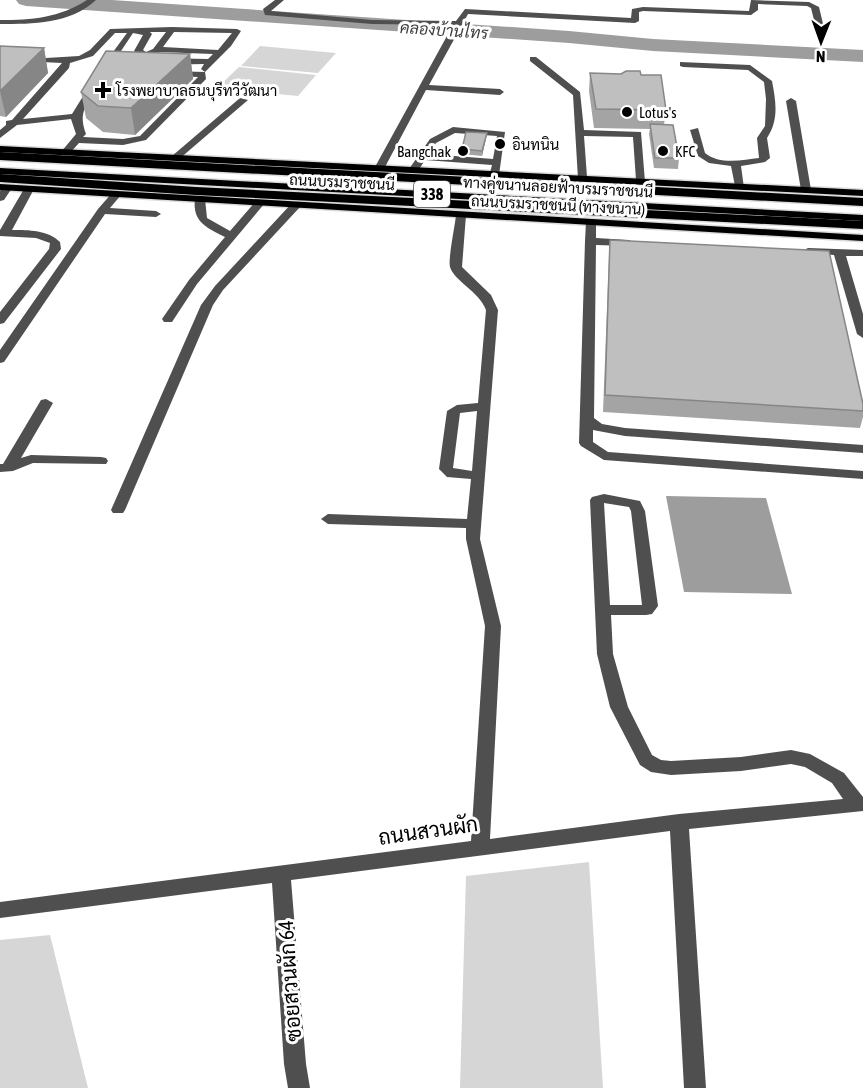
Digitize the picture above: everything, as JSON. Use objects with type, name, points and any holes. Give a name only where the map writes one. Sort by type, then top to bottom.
[{"type":"highway","name":"ถนนบรมราชชนนี","points":[[0,156],[863,202]]},
{"type":"highway","points":[[198,166],[548,176]]},
{"type":"highway","name":"ถนนบรมราชชนนี","points":[[2,184],[863,225]]},
{"type":"highway","points":[[48,190],[198,195]]},
{"type":"main road","name":"ถนนบรมราชชนนี (ทางขนาน)","points":[[0,149],[414,169],[495,168],[548,176],[863,193]]},
{"type":"main road","name":"ทางคู่ขนานลอยฟ้าบรมราชชนนี","points":[[0,162],[863,209]]},
{"type":"main road","name":"ทางคู่ขนานลอยฟ้าบรมราชชนนี","points":[[0,171],[863,218]]},
{"type":"main road","name":"ถนนบรมราชชนนี (ทางขนาน)","points":[[2,184],[29,189],[116,195],[198,195],[260,203],[863,238]]},
{"type":"street","points":[[0,22],[41,21],[73,14],[92,0]]},
{"type":"street","points":[[280,0],[267,9],[268,13],[372,22],[457,24]]},
{"type":"street","points":[[380,167],[465,11],[635,21],[635,11],[643,9],[751,13],[754,10],[754,1],[762,1],[809,4],[815,7],[821,32]]},
{"type":"street","points":[[144,56],[157,49],[172,29]]},
{"type":"street","points":[[0,135],[14,123],[64,62],[89,55],[113,31],[172,29],[237,31],[232,41],[209,62],[202,74],[202,80],[143,138],[123,142],[79,140]]},
{"type":"street","points":[[0,57],[64,62],[94,60],[117,34],[124,31],[148,34],[138,51],[157,61],[209,62]]},
{"type":"street","points":[[66,153],[79,140],[81,130],[76,120],[77,116],[103,71],[130,34]]},
{"type":"street","points":[[164,39],[176,40]]},
{"type":"street","points":[[221,40],[232,41]]},
{"type":"street","points":[[157,49],[218,52]]},
{"type":"street","points":[[533,59],[581,90],[582,177]]},
{"type":"street","points":[[683,64],[750,68],[768,81],[771,99],[770,126],[762,138],[765,158],[735,164],[705,158],[700,153],[695,130]]},
{"type":"street","points":[[103,71],[115,71]]},
{"type":"street","points":[[162,73],[202,74]]},
{"type":"street","points":[[422,87],[500,92]]},
{"type":"street","points":[[175,158],[243,100]]},
{"type":"street","points":[[791,101],[806,190]]},
{"type":"street","points":[[0,123],[77,116]]},
{"type":"street","points":[[414,169],[433,141],[453,130],[502,134],[495,168],[423,157]]},
{"type":"street","points":[[580,133],[638,134],[641,180]]},
{"type":"street","points":[[735,164],[740,186]]},
{"type":"street","points":[[0,198],[2,184]]},
{"type":"street","points":[[0,321],[55,249],[55,242],[46,236],[2,233],[29,189]]},
{"type":"street","points":[[0,359],[102,211],[116,195]]},
{"type":"street","points":[[198,195],[197,211],[200,218],[231,236]]},
{"type":"street","points":[[168,319],[193,282],[260,203]]},
{"type":"street","points":[[117,510],[207,305],[219,288],[296,205]]},
{"type":"street","points":[[102,211],[156,214]]},
{"type":"street","points":[[460,215],[456,267],[461,275],[487,297],[492,310],[473,539],[493,626],[480,847]]},
{"type":"street","points":[[591,222],[586,443],[604,456],[863,475]]},
{"type":"street","points":[[590,241],[637,243]]},
{"type":"street","points":[[792,250],[863,253]]},
{"type":"street","points":[[839,252],[863,334]]},
{"type":"street","points":[[4,468],[46,403]]},
{"type":"street","points":[[478,475],[452,474],[446,469],[454,411],[462,408],[484,407]]},
{"type":"street","points":[[587,420],[598,428],[626,432],[863,449]]},
{"type":"street","points":[[4,468],[32,459],[100,461]]},
{"type":"street","points":[[602,610],[646,610],[650,606],[638,511],[635,504],[604,498],[597,500],[602,610],[605,654],[619,707],[646,760],[657,767],[671,768],[741,764],[791,757],[810,761],[838,778],[860,804]]},
{"type":"street","points":[[328,519],[474,524]]},
{"type":"street","name":"ถนนสวนผัก","points":[[0,910],[679,822],[860,804]]},
{"type":"street","points":[[679,822],[695,1088]]},
{"type":"street","name":"ซอยสวนผัก 64","points":[[281,874],[295,1064],[299,1088]]},
{"type":"shaded area","points":[[260,46],[336,53],[318,73],[241,66]]},
{"type":"shaded area","points":[[239,67],[316,75],[298,96],[217,88]]},
{"type":"shaded area","points":[[666,496],[766,498],[792,594],[684,592]]},
{"type":"shaded area","points":[[589,862],[603,1088],[460,1088],[466,876]]},
{"type":"shaded area","points":[[50,935],[88,1088],[0,1088],[0,940]]},
{"type":"building","points":[[0,46],[44,48],[0,91]]},
{"type":"building","points":[[106,51],[190,54],[131,108],[98,106],[81,92]]},
{"type":"building","points":[[626,71],[640,71],[641,75],[661,75],[666,110],[596,109],[590,73],[621,74]]},
{"type":"building","name":"KFC","points":[[650,124],[673,125],[679,158],[655,158]]},
{"type":"building","points":[[466,132],[487,133],[482,151],[462,149]]},
{"type":"building","points":[[610,240],[829,251],[863,411],[605,395]]},
{"type":"waterway","name":"คลองบ้านไทร","points":[[26,0],[569,37],[653,45],[863,56]]},
{"type":"place","name":"โรงพยาบาลธนบุรีทวีวัฒนา","points":[[103,90]]},
{"type":"place","name":"Lotus's","points":[[627,112]]},
{"type":"place","name":"อินทนิน","points":[[500,144]]},
{"type":"place","name":"Bangchak","points":[[463,151]]},
{"type":"place","name":"KFC","points":[[663,151]]}]
